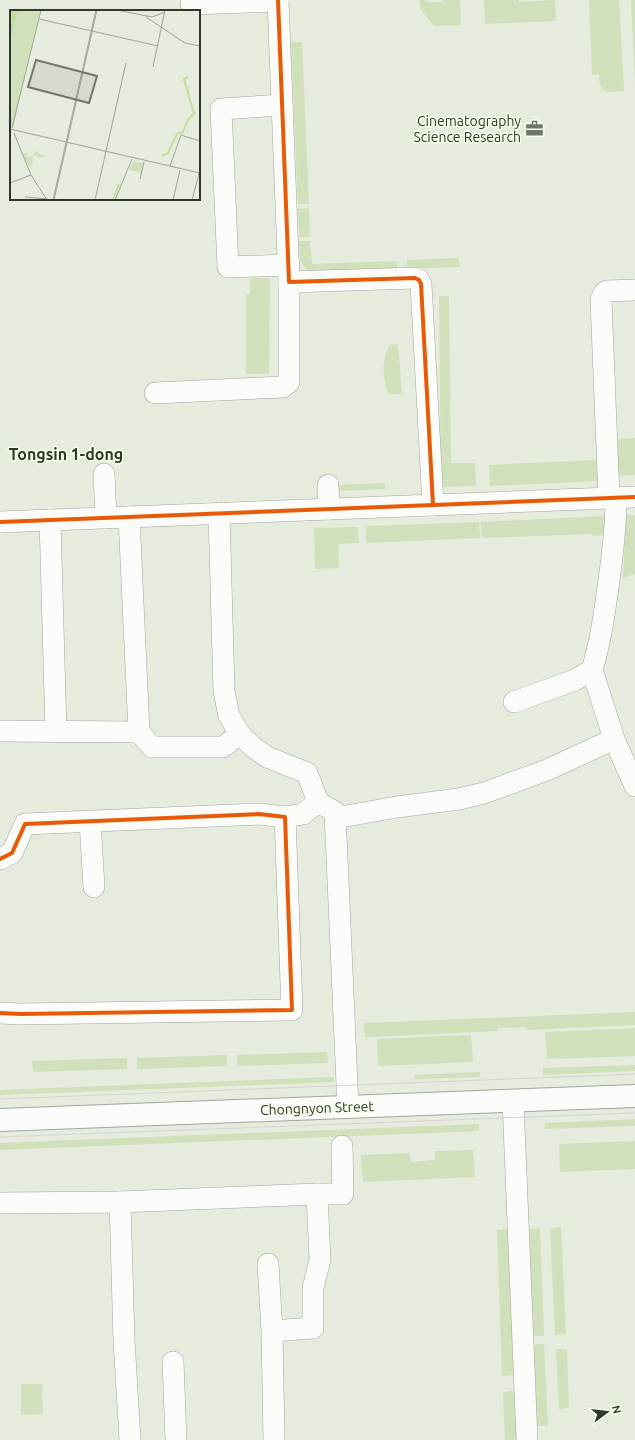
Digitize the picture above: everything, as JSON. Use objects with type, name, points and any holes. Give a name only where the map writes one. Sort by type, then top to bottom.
[{"type":"main road","name":"Chongnyon Street","points":[[0,1120],[635,1096]]},
{"type":"street","points":[[155,393],[283,387],[289,382],[289,273],[278,1],[190,4]]},
{"type":"street","points":[[282,105],[221,109],[228,267],[289,273],[415,278],[419,280],[421,292],[433,505]]},
{"type":"street","points":[[635,290],[607,291],[604,293],[601,300],[620,497],[604,613],[592,670],[614,739],[635,786]]},
{"type":"street","points":[[104,474],[106,518]]},
{"type":"street","points":[[328,484],[329,509]]},
{"type":"street","points":[[0,522],[620,497]]},
{"type":"street","points":[[219,513],[224,690],[229,716],[240,734],[253,747],[267,756],[307,773],[318,802],[335,812],[348,1107]]},
{"type":"street","points":[[129,517],[139,732],[152,747],[223,747],[240,734]]},
{"type":"street","points":[[50,520],[56,732]]},
{"type":"street","points":[[514,702],[575,680],[592,670]]},
{"type":"street","points":[[0,731],[139,732]]},
{"type":"street","points":[[335,818],[459,799],[484,793],[547,770],[614,739]]},
{"type":"street","points":[[0,859],[12,853],[25,824],[259,814],[285,817],[302,814],[318,802]]},
{"type":"street","points":[[0,1013],[20,1014],[292,1010],[285,817]]},
{"type":"street","points":[[90,821],[94,887]]},
{"type":"street","points":[[513,1101],[527,1440]]},
{"type":"street","points":[[0,1204],[120,1202],[344,1194],[342,1146]]},
{"type":"street","points":[[272,1331],[313,1328],[313,1288],[320,1260],[317,1194]]},
{"type":"street","points":[[120,1202],[124,1340],[130,1440]]},
{"type":"street","points":[[268,1264],[272,1331],[274,1440]]},
{"type":"street","points":[[173,1362],[176,1440]]},
{"type":"green space","points":[[419,0],[425,0],[426,2],[443,2],[443,0],[460,0],[461,25],[434,26],[421,10]]},
{"type":"green space","points":[[484,0],[519,0],[519,2],[555,0],[556,21],[485,24]]},
{"type":"green space","points":[[589,0],[619,0],[624,91],[605,91],[602,89],[599,74],[592,75]]},
{"type":"green space","points":[[631,0],[635,0],[635,84]]},
{"type":"green space","points":[[291,42],[302,42],[309,204],[298,204]]},
{"type":"green space","points":[[309,208],[310,237],[299,237],[298,209]]},
{"type":"green space","points":[[299,241],[310,241],[312,264],[397,261],[397,269],[307,271],[300,260]]},
{"type":"green space","points":[[459,258],[460,267],[407,269],[407,260]]},
{"type":"green space","points":[[250,278],[270,278],[269,374],[246,374],[246,295],[250,294]]},
{"type":"green space","points":[[439,296],[449,296],[451,463],[475,463],[476,486],[441,487]]},
{"type":"green space","points":[[398,344],[402,394],[388,394],[384,375],[385,358],[389,345]]},
{"type":"green space","points":[[635,438],[635,475],[617,476],[616,439]]},
{"type":"green space","points":[[596,460],[597,481],[490,486],[489,465]]},
{"type":"green space","points":[[385,483],[385,489],[337,491],[337,485]]},
{"type":"green space","points":[[626,515],[635,515],[635,574],[623,578]]},
{"type":"green space","points":[[607,516],[608,535],[592,536],[592,534],[482,538],[481,522]]},
{"type":"green space","points":[[479,522],[480,538],[366,543],[366,526]]},
{"type":"green space","points":[[358,527],[359,543],[338,544],[339,568],[315,569],[314,528]]},
{"type":"green space","points":[[635,1012],[635,1025],[527,1030],[526,1027],[498,1028],[498,1031],[365,1037],[364,1023]]},
{"type":"green space","points":[[635,1028],[635,1056],[547,1059],[545,1032]]},
{"type":"green space","points":[[471,1035],[473,1062],[378,1066],[377,1039]]},
{"type":"green space","points":[[327,1052],[328,1063],[237,1066],[237,1055]]},
{"type":"green space","points":[[227,1055],[227,1066],[137,1069],[137,1058]]},
{"type":"green space","points":[[127,1058],[127,1069],[33,1072],[32,1061]]},
{"type":"green space","points":[[635,1065],[635,1071],[543,1075],[543,1068]]},
{"type":"green space","points":[[480,1072],[480,1077],[414,1079],[414,1075]]},
{"type":"green space","points":[[334,1077],[334,1082],[0,1095],[0,1090]]},
{"type":"green space","points":[[635,1119],[635,1126],[545,1129],[545,1123]]},
{"type":"green space","points":[[479,1124],[479,1131],[0,1150],[0,1143]]},
{"type":"green space","points":[[635,1141],[635,1169],[560,1172],[559,1144]]},
{"type":"green space","points":[[473,1150],[475,1177],[363,1182],[361,1155],[410,1153],[410,1162],[435,1160],[435,1151]]},
{"type":"green space","points":[[561,1227],[566,1334],[555,1335],[550,1228]]},
{"type":"green space","points":[[540,1228],[544,1336],[535,1336],[533,1334],[529,1229]]},
{"type":"green space","points":[[510,1229],[514,1375],[502,1376],[497,1230]]},
{"type":"green space","points":[[536,1344],[544,1344],[548,1426],[536,1426],[534,1347]]},
{"type":"green space","points":[[556,1349],[567,1349],[569,1408],[559,1409]]},
{"type":"green space","points":[[21,1384],[42,1384],[43,1414],[21,1415]]},
{"type":"green space","points":[[503,1392],[515,1392],[518,1440],[505,1440]]},
{"type":"tram line","points":[[0,1099],[635,1074]]},
{"type":"tram line","points":[[0,1137],[635,1113]]},
{"type":"cycle path","points":[[278,0],[289,282],[415,278],[419,280],[421,284],[433,505]]},
{"type":"cycle path","points":[[0,522],[635,497]]},
{"type":"cycle path","points":[[0,859],[12,853],[25,824],[259,814],[285,817],[292,1010],[20,1014],[0,1013]]},
{"type":"place","name":"Cinematography Science Research","points":[[534,129]]},
{"type":"district","name":"Tongsin 1-dong","points":[[66,454]]}]
